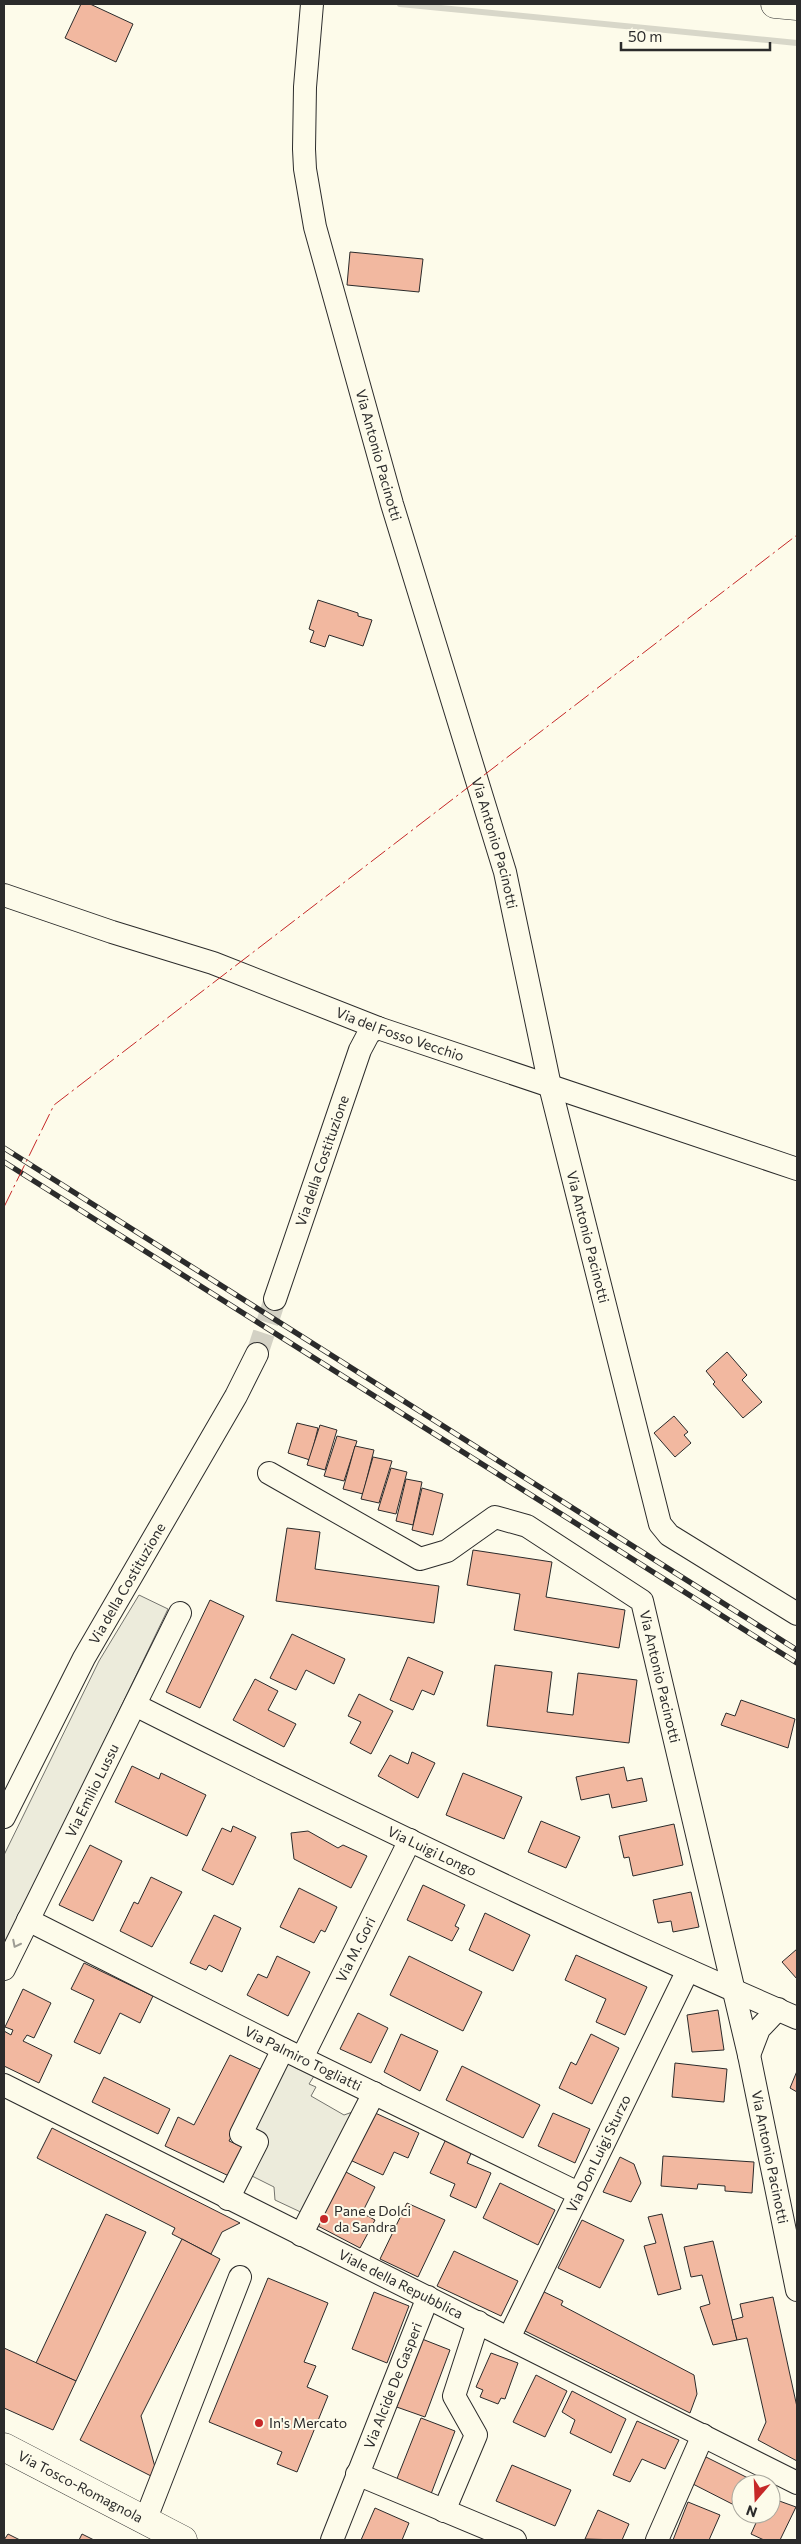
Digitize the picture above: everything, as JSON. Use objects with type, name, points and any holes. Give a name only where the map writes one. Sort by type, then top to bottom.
[{"type":"main road","points":[[775,4],[797,6]]},
{"type":"main road","name":"Via Tosco-Romagnola","points":[[4,2447],[145,2522],[183,2540]]},
{"type":"street","name":"Via Antonio Pacinotti","points":[[311,5],[305,87],[304,149],[305,169],[315,227],[392,504],[505,872],[550,1086],[660,1524],[668,1535],[797,1614]]},
{"type":"street","name":"Via del Fosso Vecchio","points":[[4,895],[112,932],[213,962],[378,1028],[797,1168]]},
{"type":"street","name":"Via della Costituzione","points":[[275,1299],[360,1050],[369,1032],[378,1028]]},
{"type":"street","name":"Via della Costituzione","points":[[4,1817],[84,1658],[236,1396],[257,1354]]},
{"type":"street","name":"Via Antonio Pacinotti","points":[[269,1473],[420,1559],[446,1551],[495,1517],[511,1520],[527,1526],[642,1601],[790,2232],[797,2290]]},
{"type":"street","name":"Via Emilio Lussu","points":[[4,1969],[180,1612]]},
{"type":"street","name":"Via Luigi Longo","points":[[135,1706],[410,1840],[688,1970],[788,2013]]},
{"type":"street","name":"Via M. Gori","points":[[228,2199],[257,2142],[241,2134],[293,2053],[410,1840]]},
{"type":"street","name":"Via Palmiro Togliatti","points":[[28,1920],[578,2194]]},
{"type":"street","name":"Via Don Luigi Sturzo","points":[[509,2338],[578,2194],[629,2095],[688,1970]]},
{"type":"street","points":[[749,2055],[759,2029],[788,2013]]},
{"type":"street","name":"Viale della Repubblica","points":[[4,2085],[301,2236],[428,2297],[797,2483]]},
{"type":"street","points":[[301,2236],[374,2093]]},
{"type":"street","points":[[145,2522],[240,2277]]},
{"type":"street","name":"Via Alcide De Gasperi","points":[[332,2540],[428,2297]]},
{"type":"street","points":[[444,2511],[476,2435],[454,2396],[478,2322]]},
{"type":"street","points":[[657,2540],[703,2436]]},
{"type":"street","points":[[357,2474],[515,2540]]},
{"type":"shaded area","points":[[139,1595],[168,1609],[4,1950],[4,1855],[99,1661]]},
{"type":"shaded area","points":[[283,2061],[314,2076],[309,2084],[316,2087],[311,2096],[344,2115],[361,2109],[307,2215],[275,2200],[274,2187],[248,2174],[248,2132]]},
{"type":"building","points":[[81,4],[90,4],[133,24],[116,62],[65,38]]},
{"type":"building","points":[[350,252],[423,259],[419,292],[347,285]]},
{"type":"building","points":[[318,600],[358,613],[358,616],[372,620],[363,646],[329,635],[325,647],[310,642],[314,631],[309,629]]},
{"type":"building","points":[[727,1352],[747,1375],[742,1380],[762,1402],[743,1418],[713,1384],[715,1382],[706,1371]]},
{"type":"building","points":[[674,1416],[688,1432],[684,1435],[691,1443],[675,1457],[654,1433]]},
{"type":"building","points":[[297,1423],[318,1428],[310,1460],[288,1453]]},
{"type":"building","points":[[320,1425],[337,1430],[325,1470],[307,1465]]},
{"type":"building","points":[[337,1436],[357,1441],[344,1481],[324,1476]]},
{"type":"building","points":[[355,1446],[374,1450],[363,1494],[343,1489]]},
{"type":"building","points":[[373,1457],[392,1461],[379,1503],[361,1499]]},
{"type":"building","points":[[391,1468],[407,1472],[396,1514],[378,1510]]},
{"type":"building","points":[[406,1479],[422,1482],[413,1525],[396,1521]]},
{"type":"building","points":[[422,1488],[443,1494],[433,1535],[412,1530]]},
{"type":"building","points":[[287,1528],[320,1532],[315,1569],[439,1586],[434,1623],[276,1601]]},
{"type":"building","points":[[473,1550],[552,1562],[546,1597],[625,1610],[619,1648],[514,1630],[520,1594],[467,1585]]},
{"type":"building","points":[[210,1600],[244,1616],[200,1708],[166,1692]]},
{"type":"building","points":[[292,1634],[345,1659],[334,1684],[306,1670],[296,1690],[270,1678]]},
{"type":"building","points":[[408,1657],[443,1672],[434,1695],[422,1690],[413,1710],[390,1700]]},
{"type":"building","points":[[495,1665],[552,1672],[547,1712],[573,1715],[578,1673],[637,1680],[629,1743],[487,1726]]},
{"type":"building","points":[[255,1679],[278,1691],[268,1710],[296,1724],[284,1747],[233,1720]]},
{"type":"building","points":[[359,1694],[393,1711],[371,1754],[350,1743],[361,1722],[348,1716]]},
{"type":"building","points":[[741,1700],[795,1719],[788,1748],[721,1725],[726,1713],[735,1716]]},
{"type":"building","points":[[412,1752],[435,1763],[418,1798],[378,1776],[390,1755],[408,1764]]},
{"type":"building","points":[[132,1766],[159,1779],[161,1773],[206,1795],[187,1836],[115,1802]]},
{"type":"building","points":[[624,1767],[627,1781],[642,1778],[647,1801],[612,1808],[609,1794],[581,1800],[576,1777]]},
{"type":"building","points":[[463,1773],[522,1797],[504,1839],[446,1815]]},
{"type":"building","points":[[541,1821],[580,1837],[566,1868],[528,1852]]},
{"type":"building","points":[[674,1824],[683,1865],[633,1876],[629,1857],[624,1858],[619,1836]]},
{"type":"building","points":[[233,1826],[256,1837],[233,1885],[202,1870],[222,1828],[231,1832]]},
{"type":"building","points":[[308,1831],[338,1848],[343,1845],[367,1856],[351,1888],[294,1859],[291,1833]]},
{"type":"building","points":[[90,1845],[122,1861],[93,1921],[59,1905]]},
{"type":"building","points":[[151,1877],[182,1892],[152,1947],[120,1931],[134,1902],[138,1904]]},
{"type":"building","points":[[423,1885],[465,1905],[455,1926],[459,1928],[452,1941],[407,1920]]},
{"type":"building","points":[[299,1888],[337,1907],[325,1932],[321,1930],[314,1943],[280,1927]]},
{"type":"building","points":[[691,1892],[699,1927],[673,1932],[671,1921],[658,1923],[653,1900]]},
{"type":"building","points":[[485,1913],[530,1935],[513,1971],[469,1950]]},
{"type":"building","points":[[214,1915],[241,1928],[222,1972],[209,1965],[206,1970],[190,1963]]},
{"type":"building","points":[[797,1949],[797,1979],[782,1962]]},
{"type":"building","points":[[576,1955],[647,1987],[625,2035],[596,2022],[606,1999],[565,1980]]},
{"type":"building","points":[[277,1956],[310,1972],[288,2016],[247,1995],[258,1974],[267,1978]]},
{"type":"building","points":[[409,1956],[482,1992],[463,2031],[390,1995]]},
{"type":"building","points":[[84,1963],[153,1996],[140,2023],[120,2013],[100,2054],[74,2042],[94,2000],[71,1989]]},
{"type":"building","points":[[23,1989],[51,2003],[34,2038],[27,2035],[23,2041],[52,2055],[39,2083],[4,2066],[4,2031],[11,2035],[13,2030],[5,2027]]},
{"type":"building","points":[[718,2010],[724,2050],[692,2052],[687,2015]]},
{"type":"building","points":[[358,2013],[388,2028],[371,2063],[340,2049]]},
{"type":"building","points":[[401,2034],[438,2051],[420,2091],[384,2072]]},
{"type":"building","points":[[591,2034],[619,2048],[592,2104],[559,2088],[571,2062],[576,2065]]},
{"type":"building","points":[[230,2055],[264,2071],[229,2141],[245,2148],[231,2177],[165,2146],[178,2117],[194,2125]]},
{"type":"building","points":[[675,2063],[727,2069],[724,2102],[672,2097]]},
{"type":"building","points":[[462,2066],[540,2105],[523,2138],[446,2100]]},
{"type":"building","points":[[797,2071],[797,2092],[790,2088]]},
{"type":"building","points":[[104,2077],[170,2109],[158,2134],[92,2102]]},
{"type":"building","points":[[373,2112],[419,2133],[408,2158],[394,2152],[383,2175],[350,2160]]},
{"type":"building","points":[[553,2113],[590,2129],[575,2163],[538,2146]]},
{"type":"building","points":[[52,2128],[240,2223],[222,2232],[211,2254],[172,2234],[175,2228],[37,2158]]},
{"type":"building","points":[[446,2139],[472,2151],[467,2163],[491,2173],[476,2208],[450,2196],[455,2184],[430,2173]]},
{"type":"building","points":[[663,2156],[754,2162],[752,2193],[725,2191],[725,2186],[698,2184],[697,2189],[661,2186]]},
{"type":"building","points":[[620,2157],[634,2164],[641,2183],[631,2202],[603,2192]]},
{"type":"building","points":[[344,2171],[375,2187],[362,2213],[375,2220],[360,2248],[316,2225]]},
{"type":"building","points":[[500,2183],[555,2210],[538,2245],[483,2218]]},
{"type":"building","points":[[407,2203],[445,2220],[418,2277],[380,2259]]},
{"type":"building","points":[[106,2214],[146,2232],[76,2381],[36,2363]]},
{"type":"building","points":[[662,2214],[681,2289],[658,2295],[644,2246],[656,2243],[648,2217]]},
{"type":"building","points":[[582,2220],[624,2240],[600,2288],[558,2268]]},
{"type":"building","points":[[182,2239],[220,2259],[141,2416],[155,2467],[151,2476],[80,2440]]},
{"type":"building","points":[[713,2241],[737,2340],[713,2345],[700,2307],[710,2304],[702,2275],[691,2277],[684,2247]]},
{"type":"building","points":[[454,2251],[518,2281],[501,2316],[437,2286]]},
{"type":"building","points":[[268,2278],[328,2303],[304,2362],[316,2366],[307,2387],[328,2396],[297,2472],[277,2464],[282,2452],[209,2422]]},
{"type":"building","points":[[542,2291],[563,2301],[561,2305],[694,2375],[697,2394],[690,2413],[523,2330]]},
{"type":"building","points":[[374,2292],[409,2306],[387,2363],[352,2349]]},
{"type":"building","points":[[773,2297],[797,2407],[797,2461],[758,2440],[766,2422],[747,2338],[737,2340],[732,2320],[743,2317],[740,2304]]},
{"type":"building","points":[[417,2337],[450,2350],[425,2417],[391,2405]]},
{"type":"building","points":[[4,2348],[76,2381],[53,2430],[4,2408]]},
{"type":"building","points":[[491,2353],[518,2363],[505,2399],[501,2398],[498,2404],[480,2397],[483,2390],[476,2387]]},
{"type":"building","points":[[536,2375],[567,2391],[545,2437],[513,2422]]},
{"type":"building","points":[[572,2391],[626,2419],[611,2453],[570,2433],[575,2420],[562,2412]]},
{"type":"building","points":[[421,2418],[455,2431],[431,2494],[396,2481]]},
{"type":"building","points":[[637,2421],[679,2440],[665,2469],[642,2459],[630,2482],[613,2475]]},
{"type":"building","points":[[702,2455],[740,2474],[731,2474],[731,2503],[689,2482]]},
{"type":"building","points":[[512,2465],[571,2490],[555,2526],[496,2501]]},
{"type":"building","points":[[688,2502],[720,2515],[709,2540],[673,2540]]},
{"type":"building","points":[[781,2502],[796,2507],[780,2540],[764,2540],[751,2534],[756,2524],[781,2524]]},
{"type":"building","points":[[375,2508],[409,2523],[402,2540],[361,2540]]},
{"type":"building","points":[[598,2510],[629,2524],[622,2540],[585,2539]]},
{"type":"building","points":[[8,2534],[20,2540],[4,2540]]},
{"type":"building","points":[[82,2534],[94,2540],[79,2540]]},
{"type":"waterway","points":[[400,4],[797,43]]},
{"type":"tunnel","points":[[257,1354],[275,1299]]},
{"type":"railway","points":[[4,1148],[797,1650]]},
{"type":"railway","points":[[4,1162],[797,1663]]},
{"type":"power","points":[[4,1207],[54,1105],[797,535]]},
{"type":"place","name":"Pane e Dolci da Sandra","points":[[324,2219]]},
{"type":"place","name":"In's Mercato","points":[[259,2423]]}]
